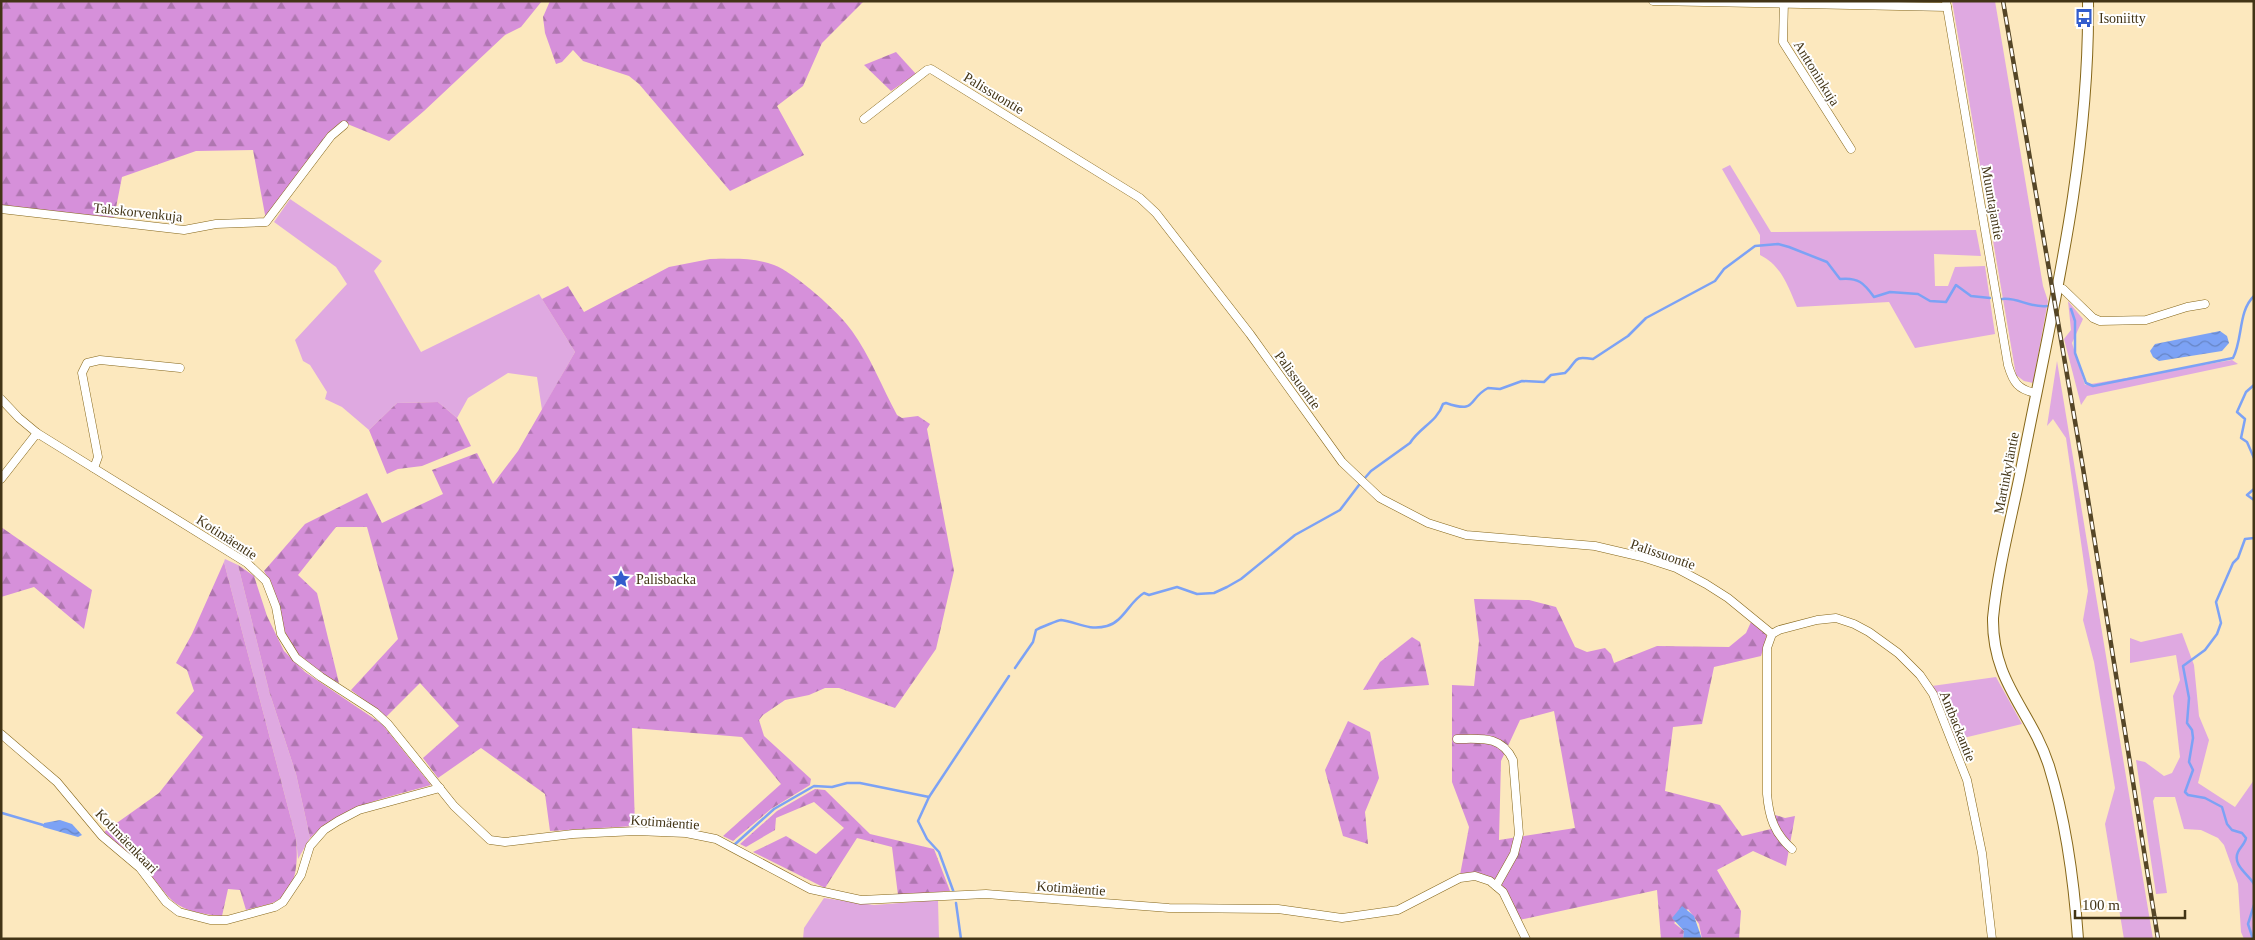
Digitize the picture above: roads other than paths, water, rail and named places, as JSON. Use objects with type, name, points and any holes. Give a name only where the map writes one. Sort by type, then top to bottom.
[{"type":"street","points":[[1653,1],[1947,4]]},
{"type":"street","name":"Martinkyläntie","points":[[2078,939],[2069,853],[2048,765],[2040,743],[2002,674],[1992,637],[1994,602],[2057,288],[2078,163],[2086,96],[2088,1]]},
{"type":"street","name":"Anttoninkuja","points":[[1784,2],[1783,42],[1851,149]]},
{"type":"street","name":"Muuntajantie","points":[[1947,4],[2008,365],[2015,384],[2026,391],[2036,393]]},
{"type":"street","name":"Palissuontie","points":[[864,119],[927,70],[931,70],[1140,198],[1156,213],[1250,334],[1342,462],[1380,498],[1428,523],[1466,535],[1595,546],[1642,557],[1676,568],[1728,598],[1772,634]]},
{"type":"street","name":"Takskorvenkuja","points":[[1,209],[184,230],[216,224],[266,222],[332,136],[344,125]]},
{"type":"street","points":[[2057,288],[2063,289],[2093,318],[2100,321],[2146,320],[2187,307],[2205,304]]},
{"type":"street","points":[[94,468],[98,457],[82,373],[87,363],[100,360],[180,368]]},
{"type":"street","name":"Kotimäentie","points":[[1,399],[18,418],[37,433],[258,572],[271,590],[281,634],[296,658],[382,718],[454,806],[490,840],[505,842],[573,834],[636,831],[686,833],[716,839],[810,889],[861,900],[986,894],[1169,908],[1278,909],[1353,918],[1398,910],[1460,878],[1475,876],[1496,886]]},
{"type":"street","points":[[1,479],[37,433]]},
{"type":"street","name":"Antbackantie","points":[[1772,634],[1796,625],[1836,618],[1869,632],[1888,645],[1920,675],[1933,694],[1967,780],[1982,853],[1992,939]]},
{"type":"street","points":[[1772,634],[1767,648],[1767,794],[1769,813],[1775,830],[1792,849]]},
{"type":"street","name":"Kotimäenkaari","points":[[1,734],[56,782],[102,836],[140,868],[166,902],[179,912],[210,920],[227,920],[275,907],[283,902],[300,875],[310,846],[324,830],[338,821],[359,810],[440,788]]},
{"type":"street","points":[[1457,739],[1481,739],[1497,742],[1507,749],[1513,760],[1519,834],[1514,854],[1496,886],[1503,892],[1526,939]]},
{"type":"water","points":[[2220,331],[2227,336],[2229,343],[2222,351],[2159,361],[2153,357],[2150,351],[2155,344]]},
{"type":"water","points":[[60,820],[72,824],[82,835],[78,837],[43,827],[44,823]]},
{"type":"water","points":[[1682,906],[1694,916],[1702,939],[1683,939],[1684,931],[1672,918]]},
{"type":"waterway","points":[[1364,479],[1371,471],[1410,443],[1433,420],[1443,404],[1468,406],[1481,392],[1488,388],[1500,389],[1522,381],[1544,382],[1551,375],[1565,373],[1578,359],[1593,359],[1628,336],[1646,318],[1715,281],[1724,269],[1755,246],[1778,244],[1827,262],[1840,279],[1852,279],[1860,282],[1874,297],[1890,292],[1918,294],[1930,301],[1946,302],[1956,285],[1971,296],[1990,298]]},
{"type":"waterway","points":[[2071,309],[2075,321],[2075,353],[2086,383],[2093,386],[2233,358],[2245,309],[2254,296]]},
{"type":"waterway","points":[[2002,299],[2047,306]]},
{"type":"waterway","points":[[2254,385],[2246,392],[2237,412],[2245,419],[2241,438],[2247,442],[2254,458]]},
{"type":"waterway","points":[[1015,668],[1033,642],[1036,630],[1053,623],[1061,620],[1088,627],[1107,626],[1118,620],[1144,593],[1149,595],[1177,587],[1197,594],[1214,593],[1227,587],[1241,579],[1295,535],[1340,510],[1359,485]]},
{"type":"waterway","points":[[2254,489],[2247,495],[2254,500]]},
{"type":"waterway","points":[[2254,538],[2245,539],[2238,558],[2233,563],[2216,602],[2221,623],[2217,634],[2205,650],[2183,666],[2189,698],[2187,723],[2192,730],[2193,738],[2189,762],[2193,770],[2185,792],[2188,795],[2205,798],[2222,807],[2227,824],[2232,830],[2242,833],[2246,838],[2238,852],[2237,861],[2254,884]]},
{"type":"waterway","points":[[954,893],[939,852],[927,839],[918,821],[929,797],[1009,676]]},
{"type":"waterway","points":[[733,846],[774,809],[814,786],[832,787],[847,783],[860,783],[929,797]]},
{"type":"waterway","points":[[2,813],[43,825]]},
{"type":"waterway","points":[[956,903],[961,939]]},
{"type":"waterway","points":[[2253,939],[2248,924],[2254,905]]},
{"type":"railway","points":[[2003,1],[2083,468],[2158,939]]},
{"type":"place","name":"Isoniitty","points":[[2084,18]]},
{"type":"place","name":"Palisbacka","points":[[621,579]]}]
